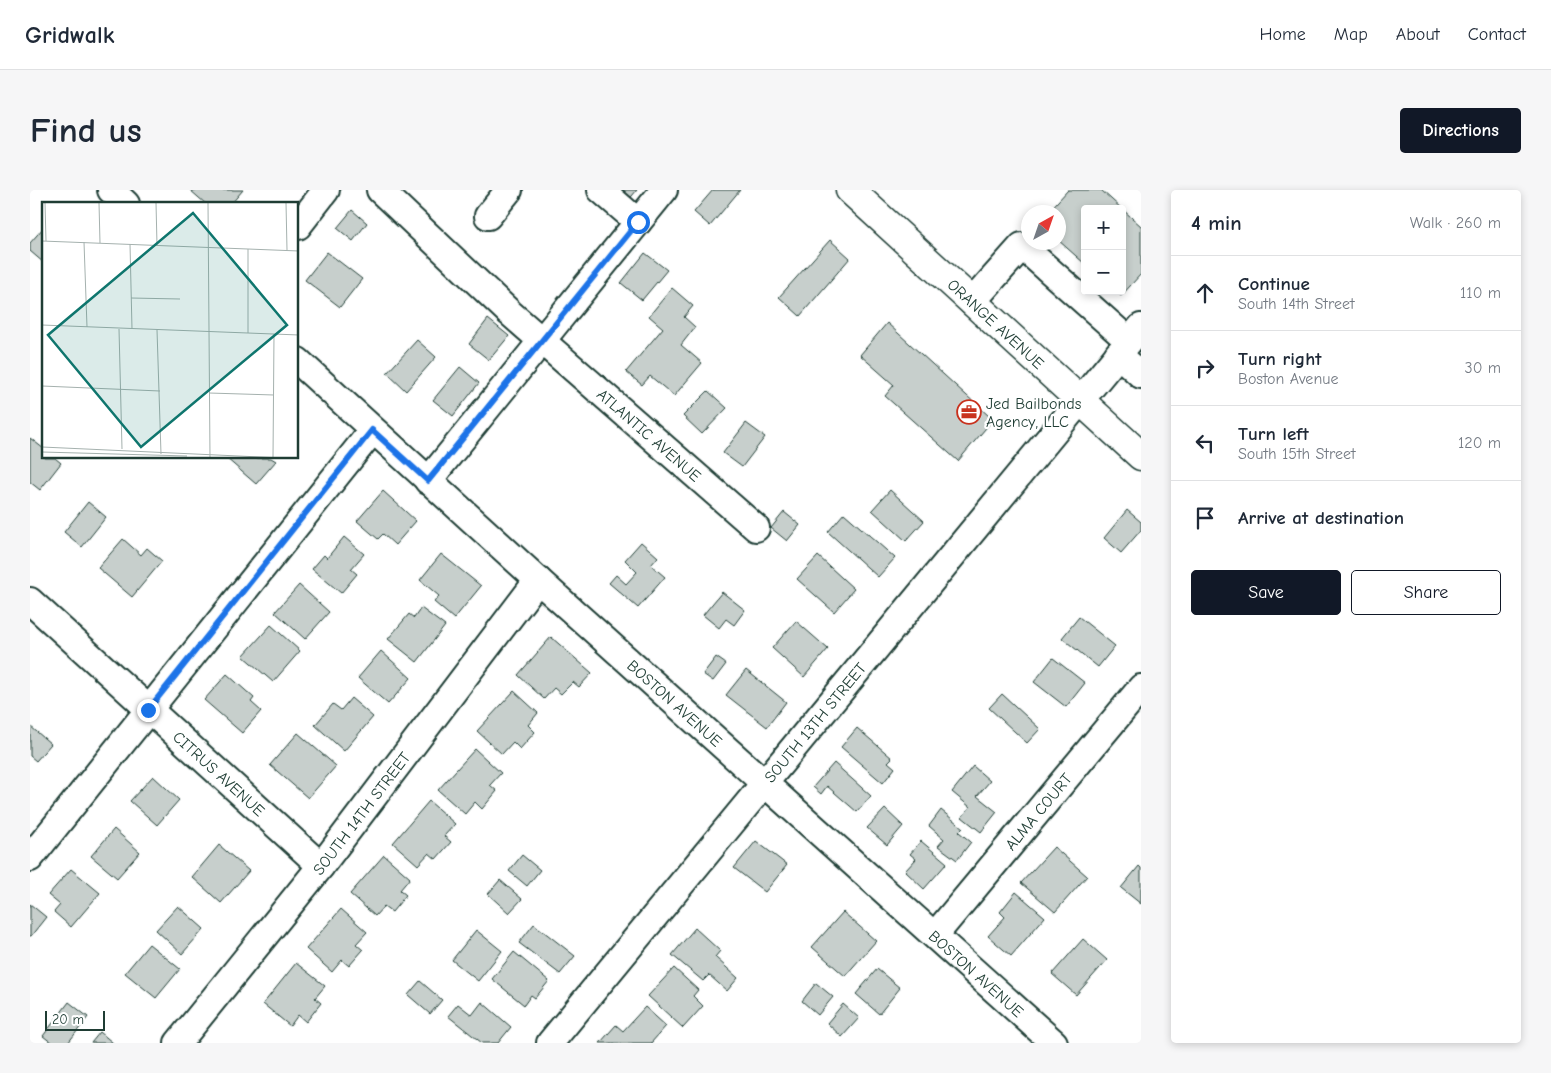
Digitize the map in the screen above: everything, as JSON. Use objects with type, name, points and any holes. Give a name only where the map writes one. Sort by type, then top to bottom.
[{"type":"main road","name":"ORANGE AVENUE","points":[[859,193],[972,302],[1141,456]]},
{"type":"street","points":[[111,190],[124,202]]},
{"type":"street","points":[[299,225],[326,190]]},
{"type":"street","name":"ATLANTIC AVENUE","points":[[380,190],[542,341],[756,528]]},
{"type":"street","points":[[488,216],[509,190]]},
{"type":"street","points":[[601,190],[638,222]]},
{"type":"street","points":[[428,481],[664,190]]},
{"type":"street","points":[[972,302],[1022,246],[1130,341],[1141,375]]},
{"type":"street","name":"SOUTH 13TH STREET","points":[[550,1043],[1130,341]]},
{"type":"street","name":"BOSTON AVENUE","points":[[299,362],[428,481],[935,935],[1050,1042]]},
{"type":"street","points":[[30,858],[372,430]]},
{"type":"street","name":"SOUTH 14TH STREET","points":[[178,1043],[321,866],[538,580]]},
{"type":"street","name":"CITRUS AVENUE","points":[[30,601],[321,866]]},
{"type":"street","name":"ALMA COURT","points":[[935,935],[1141,688]]},
{"type":"building","points":[[190,190],[243,190],[233,202],[204,202]]},
{"type":"building","points":[[615,190],[637,190],[627,202]]},
{"type":"building","points":[[713,190],[740,190],[710,226],[694,212]]},
{"type":"building","points":[[1068,190],[1101,190],[1118,205],[1081,205],[1081,260],[1066,247],[1066,205],[1054,205]]},
{"type":"building","points":[[352,210],[367,223],[353,241],[337,228]]},
{"type":"building","points":[[1126,213],[1141,226],[1141,274],[1126,290]]},
{"type":"building","points":[[42,229],[42,261],[30,251],[30,243]]},
{"type":"building","points":[[830,240],[850,258],[800,316],[779,297]]},
{"type":"building","points":[[327,252],[362,279],[340,307],[305,280]]},
{"type":"building","points":[[645,253],[667,270],[642,300],[621,283]]},
{"type":"building","points":[[672,288],[693,306],[684,317],[695,327],[681,345],[702,363],[674,396],[650,376],[642,385],[626,372],[663,328],[649,316]]},
{"type":"building","points":[[488,319],[509,336],[489,360],[469,344]]},
{"type":"building","points":[[887,323],[989,416],[991,422],[958,461],[885,396],[894,385],[860,355]]},
{"type":"building","points":[[417,340],[436,357],[406,391],[387,373]]},
{"type":"building","points":[[460,367],[479,383],[453,416],[433,400]]},
{"type":"building","points":[[708,391],[727,408],[702,434],[683,416]]},
{"type":"building","points":[[746,423],[765,437],[742,467],[723,453]]},
{"type":"building","points":[[30,438],[42,447],[42,459],[56,459],[61,463],[40,490],[30,482]]},
{"type":"building","points":[[227,459],[273,459],[276,461],[256,484]]},
{"type":"building","points":[[890,490],[924,521],[906,541],[872,510]]},
{"type":"building","points":[[383,491],[416,521],[395,545],[383,534],[378,539],[357,521]]},
{"type":"building","points":[[88,502],[106,517],[82,547],[64,532]]},
{"type":"building","points":[[1127,510],[1141,522],[1141,530],[1121,553],[1104,538]]},
{"type":"building","points":[[784,512],[800,525],[787,541],[771,528]]},
{"type":"building","points":[[844,513],[895,558],[878,577],[828,532]]},
{"type":"building","points":[[344,537],[364,554],[351,569],[357,574],[341,593],[312,569],[324,555],[327,558]]},
{"type":"building","points":[[123,539],[141,555],[147,548],[162,561],[132,597],[98,568]]},
{"type":"building","points":[[641,542],[658,557],[651,565],[665,577],[638,608],[609,583],[616,575],[626,584],[637,572],[625,560]]},
{"type":"building","points":[[441,554],[481,586],[454,619],[434,602],[439,596],[420,580]]},
{"type":"building","points":[[818,556],[854,589],[834,612],[797,579]]},
{"type":"building","points":[[299,585],[329,612],[305,639],[275,612]]},
{"type":"building","points":[[722,592],[745,610],[734,625],[726,619],[719,628],[703,615]]},
{"type":"building","points":[[421,608],[445,626],[417,662],[388,639],[409,614],[414,618]]},
{"type":"building","points":[[1079,617],[1115,646],[1098,667],[1062,638]]},
{"type":"building","points":[[796,621],[828,649],[804,677],[772,648]]},
{"type":"building","points":[[271,625],[300,651],[273,682],[243,656]]},
{"type":"building","points":[[551,637],[592,673],[579,687],[573,682],[561,694],[554,688],[544,699],[518,675]]},
{"type":"building","points":[[381,651],[411,678],[388,704],[358,678]]},
{"type":"building","points":[[716,657],[726,664],[713,681],[703,674]]},
{"type":"building","points":[[1053,658],[1085,683],[1066,707],[1034,682]]},
{"type":"building","points":[[746,670],[786,702],[767,727],[726,695]]},
{"type":"building","points":[[227,674],[254,698],[251,702],[261,711],[242,733],[204,700]]},
{"type":"building","points":[[514,691],[538,713],[528,725],[535,732],[520,749],[513,742],[502,754],[477,731]]},
{"type":"building","points":[[1002,694],[1040,729],[1027,743],[989,708]]},
{"type":"building","points":[[351,698],[373,717],[344,751],[315,725],[333,704],[341,710]]},
{"type":"building","points":[[30,726],[51,744],[36,761],[30,756]]},
{"type":"building","points":[[857,728],[892,758],[888,762],[895,768],[883,783],[841,747]]},
{"type":"building","points":[[298,733],[336,766],[308,798],[270,765]]},
{"type":"building","points":[[475,749],[501,773],[490,785],[497,791],[482,809],[475,802],[465,814],[438,790]]},
{"type":"building","points":[[834,763],[871,796],[857,812],[827,786],[821,794],[813,787]]},
{"type":"building","points":[[973,766],[990,781],[977,796],[997,812],[981,832],[962,817],[970,807],[952,792]]},
{"type":"building","points":[[153,776],[179,800],[157,825],[130,801]]},
{"type":"building","points":[[429,801],[455,824],[444,836],[451,842],[436,859],[429,853],[418,865],[393,843]]},
{"type":"building","points":[[885,809],[903,826],[887,845],[867,828]]},
{"type":"building","points":[[941,810],[963,828],[959,832],[971,842],[957,860],[938,846],[944,839],[929,826]]},
{"type":"building","points":[[114,829],[140,852],[117,878],[91,856]]},
{"type":"building","points":[[756,841],[787,865],[765,892],[734,868]]},
{"type":"building","points":[[921,841],[947,863],[924,889],[905,871],[916,859],[910,854]]},
{"type":"building","points":[[219,845],[249,871],[221,903],[192,877]]},
{"type":"building","points":[[1054,847],[1087,876],[1055,912],[1021,883]]},
{"type":"building","points":[[384,855],[410,878],[400,890],[406,895],[392,912],[384,906],[375,916],[350,894]]},
{"type":"building","points":[[522,855],[540,870],[527,886],[509,871]]},
{"type":"building","points":[[1139,866],[1141,868],[1141,904],[1121,888]]},
{"type":"building","points":[[71,869],[100,893],[71,927],[54,912],[60,905],[48,895]]},
{"type":"building","points":[[500,880],[522,899],[509,913],[488,894]]},
{"type":"building","points":[[1016,892],[1045,917],[1011,956],[988,936],[1005,917],[1000,912]]},
{"type":"building","points":[[30,904],[46,917],[31,936],[30,936]]},
{"type":"building","points":[[178,906],[204,929],[182,954],[156,930]]},
{"type":"building","points":[[341,909],[367,932],[356,944],[363,950],[349,966],[342,960],[332,972],[306,949]]},
{"type":"building","points":[[843,912],[876,941],[845,976],[812,947]]},
{"type":"building","points":[[534,924],[575,956],[560,974],[519,943]]},
{"type":"building","points":[[695,928],[720,951],[715,957],[738,978],[727,991],[709,975],[703,981],[672,955]]},
{"type":"building","points":[[476,930],[502,951],[478,981],[452,960]]},
{"type":"building","points":[[1083,939],[1107,960],[1076,995],[1052,974]]},
{"type":"building","points":[[149,944],[180,969],[156,998],[125,973]]},
{"type":"building","points":[[514,952],[549,981],[535,998],[531,995],[524,1005],[492,979]]},
{"type":"building","points":[[296,963],[325,986],[315,998],[321,1003],[306,1022],[298,1015],[290,1026],[263,1004]]},
{"type":"building","points":[[674,968],[698,990],[693,996],[703,1006],[683,1028],[648,996]]},
{"type":"building","points":[[877,969],[900,988],[879,1014],[856,994]]},
{"type":"building","points":[[420,981],[442,1000],[430,1014],[408,995]]},
{"type":"building","points":[[816,983],[833,997],[818,1015],[802,1001]]},
{"type":"building","points":[[69,1002],[88,1017],[68,1043],[52,1043],[43,1036]]},
{"type":"building","points":[[482,1002],[511,1027],[498,1043],[482,1043],[448,1016],[458,1004],[472,1015]]},
{"type":"building","points":[[843,1004],[859,1018],[842,1037],[827,1023]]},
{"type":"building","points":[[645,1007],[666,1026],[651,1043],[600,1043],[616,1025],[623,1031]]},
{"type":"building","points":[[100,1032],[113,1043],[91,1043]]},
{"type":"place","name":"Jed Bailbonds Agency, LLC","points":[[969,412]]},
{"type":"route","points":[[148,710],[372,430],[428,481],[638,222]]}]
